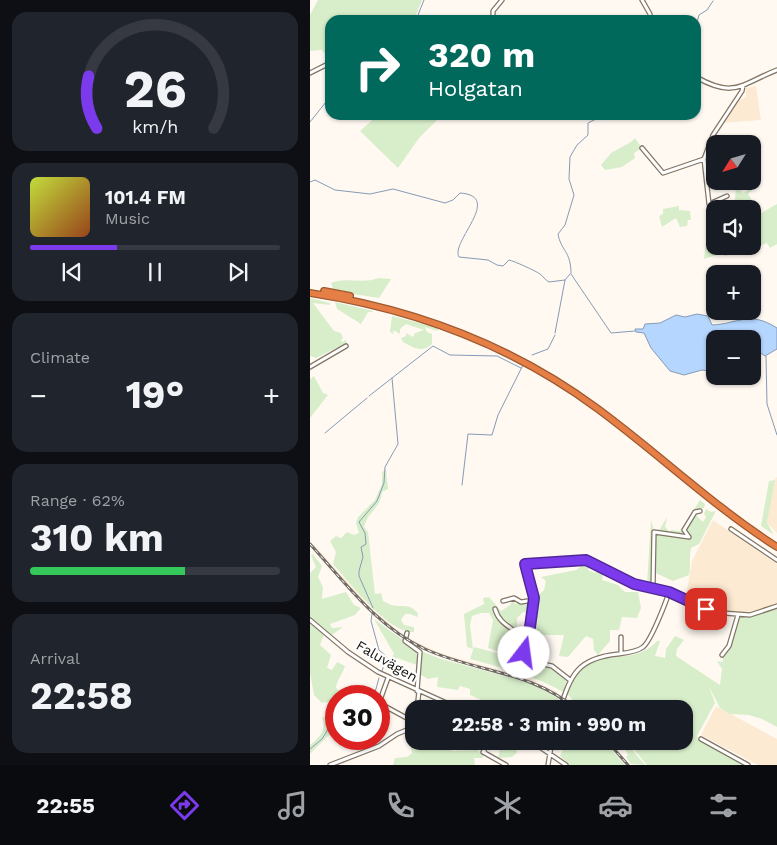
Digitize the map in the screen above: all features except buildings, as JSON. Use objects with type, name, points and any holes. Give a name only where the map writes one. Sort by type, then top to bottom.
[{"type":"highway","points":[[310,289],[361,298],[428,316],[478,336],[530,361],[599,405],[717,501],[777,543]]},
{"type":"highway","points":[[310,293],[360,302],[427,320],[476,339],[528,364],[597,408],[715,504],[777,547]]},
{"type":"street","points":[[493,15],[493,11],[502,0]]},
{"type":"street","points":[[642,0],[650,15]]},
{"type":"street","points":[[310,73],[325,66]]},
{"type":"street","points":[[701,80],[720,89],[743,86],[777,70]]},
{"type":"street","points":[[727,196],[710,204],[704,159],[713,135],[742,91],[743,86]]},
{"type":"street","points":[[642,148],[663,173],[704,159]]},
{"type":"street","points":[[310,367],[346,346]]},
{"type":"street","points":[[653,587],[654,532],[689,537],[684,530],[695,512],[700,511]]},
{"type":"street","points":[[731,529],[777,560]]},
{"type":"street","points":[[570,680],[552,666],[525,660],[526,642],[534,600],[525,564],[586,560],[634,584],[669,592],[706,609],[738,615],[750,614],[777,606]]},
{"type":"street","points":[[563,700],[570,680],[585,663],[603,656],[640,649],[646,644],[656,621],[666,605],[669,592]]},
{"type":"street","points":[[503,601],[514,598],[521,602],[534,600]]},
{"type":"street","points":[[495,609],[501,622],[520,634],[526,642]]},
{"type":"street","points":[[722,655],[730,646],[738,615]]},
{"type":"street","name":"Faluvägen","points":[[310,620],[348,652],[388,678],[439,700]]},
{"type":"street","points":[[407,633],[405,641],[419,650],[421,655],[418,700]]},
{"type":"street","points":[[621,653],[622,637]]},
{"type":"street","points":[[388,678],[379,703],[405,717]]},
{"type":"street","points":[[330,765],[379,746],[390,737],[405,731]]},
{"type":"street","points":[[701,739],[749,764]]},
{"type":"street","points":[[483,750],[484,753],[506,765]]},
{"type":"street","points":[[544,750],[566,765]]},
{"type":"street","points":[[548,765],[551,750]]},
{"type":"shaded area","points":[[756,86],[761,120],[721,123],[737,102],[746,97],[746,88]]},
{"type":"shaded area","points":[[777,477],[777,533],[767,523],[775,479]]},
{"type":"shaded area","points":[[713,520],[777,564],[777,604],[748,614],[723,612],[711,608],[687,591],[692,561]]},
{"type":"shaded area","points":[[310,541],[374,611],[406,637],[442,654],[530,679],[555,691],[567,700],[561,700],[529,682],[441,657],[408,642],[379,620],[310,546]]},
{"type":"shaded area","points":[[716,706],[777,739],[777,765],[758,765],[701,735]]},
{"type":"green space","points":[[318,0],[422,0],[416,15],[325,15],[325,54],[322,50],[310,51],[310,15]]},
{"type":"green space","points":[[372,120],[437,120],[419,138],[398,168],[360,131]]},
{"type":"green space","points":[[635,138],[642,148],[634,153],[635,158],[622,167],[605,170],[601,165],[611,153]]},
{"type":"green space","points":[[736,190],[740,190],[743,193],[752,190],[748,194],[752,200],[735,200]]},
{"type":"green space","points":[[777,204],[777,244],[770,248],[767,243],[761,245],[761,213]]},
{"type":"green space","points":[[679,206],[679,210],[690,211],[691,220],[688,220],[687,226],[680,227],[676,218],[662,227],[659,216],[663,214],[663,209]]},
{"type":"green space","points":[[706,241],[706,255],[717,255],[704,259]]},
{"type":"green space","points":[[379,278],[391,279],[379,298],[334,291],[331,283],[337,281],[373,280]]},
{"type":"green space","points":[[310,298],[330,303],[330,305],[313,303],[334,331],[341,333],[342,342],[346,340],[347,343],[316,358],[310,356]]},
{"type":"green space","points":[[335,302],[373,311],[368,312],[361,324],[337,309]]},
{"type":"green space","points":[[392,316],[439,328],[437,331],[425,327],[427,332],[432,334],[432,344],[421,349],[414,348],[403,342],[401,338],[406,336],[406,333],[413,337],[415,333],[424,330],[406,324],[400,329],[400,334],[393,330],[394,334],[390,332]]},
{"type":"green space","points":[[314,376],[323,393],[328,395],[310,418],[310,379]]},
{"type":"green space","points":[[386,469],[388,489],[382,492],[379,503],[368,517],[364,527],[368,532],[375,594],[381,593],[383,601],[390,605],[409,607],[415,610],[418,614],[417,617],[405,614],[401,620],[404,625],[414,627],[414,632],[393,625],[370,606],[333,564],[336,552],[330,541],[336,536],[341,538],[347,532],[354,535],[359,533],[356,523],[358,517],[375,500],[382,484],[382,472]]},
{"type":"green space","points":[[775,480],[767,523],[774,535],[761,526],[769,481]]},
{"type":"green space","points":[[700,500],[705,504],[704,508],[700,508],[697,516],[703,522],[706,517],[704,514],[706,509],[711,512],[716,511],[699,544],[691,548],[689,575],[673,581],[651,571],[651,584],[647,584],[651,520],[654,531],[660,529],[667,517],[665,527],[670,532],[671,530],[680,531]]},
{"type":"green space","points":[[313,554],[322,566],[318,577],[323,587],[322,599],[346,592],[354,605],[361,608],[355,615],[330,624],[332,628],[343,627],[332,635],[310,617],[310,573],[316,567],[311,556]]},
{"type":"green space","points":[[587,562],[590,564],[588,570],[595,573],[597,570],[604,571],[602,580],[618,585],[625,592],[638,592],[641,608],[637,618],[622,617],[619,630],[610,630],[610,641],[598,655],[594,650],[593,639],[586,636],[568,657],[559,656],[564,635],[529,635],[535,598],[544,590],[546,581],[541,577],[576,570]]},
{"type":"green space","points":[[489,597],[501,611],[510,605],[513,600],[515,604],[533,601],[531,614],[523,612],[517,618],[517,629],[507,624],[509,636],[502,653],[488,648],[493,620],[489,613],[472,616],[470,625],[473,649],[467,647],[464,614],[484,604],[483,598]]},
{"type":"green space","points":[[777,609],[777,727],[749,715],[730,714],[720,708],[709,687],[715,703],[697,736],[699,740],[746,765],[647,765],[634,750],[693,750],[693,700],[573,700],[566,691],[576,675],[587,665],[598,660],[635,654],[646,650],[657,641],[660,641],[655,656],[665,658],[666,649],[675,636],[684,640],[677,649],[676,656],[720,685],[722,669],[717,661],[723,662],[723,655],[729,646],[738,615]]},
{"type":"green space","points":[[374,619],[418,651],[417,665],[397,658],[395,664],[389,661],[394,654]]},
{"type":"green space","points":[[310,622],[324,635],[320,645],[331,655],[327,668],[332,670],[337,662],[345,666],[337,685],[325,685],[325,702],[322,703],[314,695],[310,673]]},
{"type":"green space","points":[[474,647],[550,667],[567,680],[563,692],[529,676],[470,659]]},
{"type":"green space","points":[[421,651],[441,659],[534,684],[559,699],[481,700],[470,695],[470,689],[460,686],[458,690],[437,687],[438,677],[428,679],[421,675]]},
{"type":"green space","points":[[322,717],[325,718],[325,739],[310,754],[310,745],[320,736],[324,726]]},
{"type":"green space","points":[[411,750],[477,750],[483,755],[483,758],[474,758],[475,765],[393,765],[395,758],[407,757],[412,753]]},
{"type":"green space","points":[[500,750],[516,750],[517,753],[512,757],[498,758]]},
{"type":"green space","points":[[563,750],[612,750],[625,765],[570,765],[560,756]]},
{"type":"green space","points":[[626,750],[632,750],[645,765],[631,764],[626,757],[628,755]]},
{"type":"water","points":[[697,314],[706,316],[706,320],[710,320],[712,325],[739,320],[759,320],[777,328],[777,349],[765,356],[761,353],[761,330],[706,330],[706,371],[684,375],[670,371],[651,348],[644,333],[636,332],[635,329],[643,329],[645,324],[660,323],[676,315],[685,317]]},
{"type":"waterway","points":[[418,15],[424,0]]},
{"type":"waterway","points":[[699,15],[707,10],[713,1]]},
{"type":"waterway","points":[[310,122],[325,103]]},
{"type":"waterway","points":[[571,273],[568,255],[559,240],[558,234],[565,225],[574,195],[569,179],[570,157],[577,145],[588,135],[588,123],[594,120]]},
{"type":"waterway","points":[[310,182],[315,180],[335,190],[370,194],[393,189],[445,203],[453,200],[460,193],[472,196],[477,202],[477,211],[458,250],[459,257],[488,260],[503,266],[509,260],[538,273],[549,282],[565,280]]},
{"type":"waterway","points":[[555,333],[565,280],[570,274]]},
{"type":"waterway","points":[[571,274],[611,333],[635,331]]},
{"type":"waterway","points":[[532,355],[548,349],[555,335]]},
{"type":"waterway","points":[[369,396],[433,346],[450,355],[497,356],[521,368]]},
{"type":"waterway","points":[[766,356],[767,404],[777,435]]},
{"type":"waterway","points":[[462,485],[468,434],[492,435],[498,415],[523,365]]},
{"type":"waterway","points":[[373,608],[359,576],[363,557],[361,547],[366,544],[365,533],[359,522],[377,501],[384,483],[385,467],[398,444],[392,378]]},
{"type":"waterway","points":[[325,433],[367,398]]},
{"type":"waterway","points":[[372,614],[371,621],[379,650],[387,657],[382,671]]},
{"type":"waterway","points":[[377,685],[379,678]]},
{"type":"waterway","points":[[310,749],[325,734]]},
{"type":"railway","points":[[310,544],[376,616],[408,640],[444,657],[522,679],[564,700]]},
{"type":"railway","points":[[615,750],[628,765]]},
{"type":"route","points":[[524,653],[529,634],[534,598],[525,564],[586,560],[634,584],[669,592],[706,609]]}]
